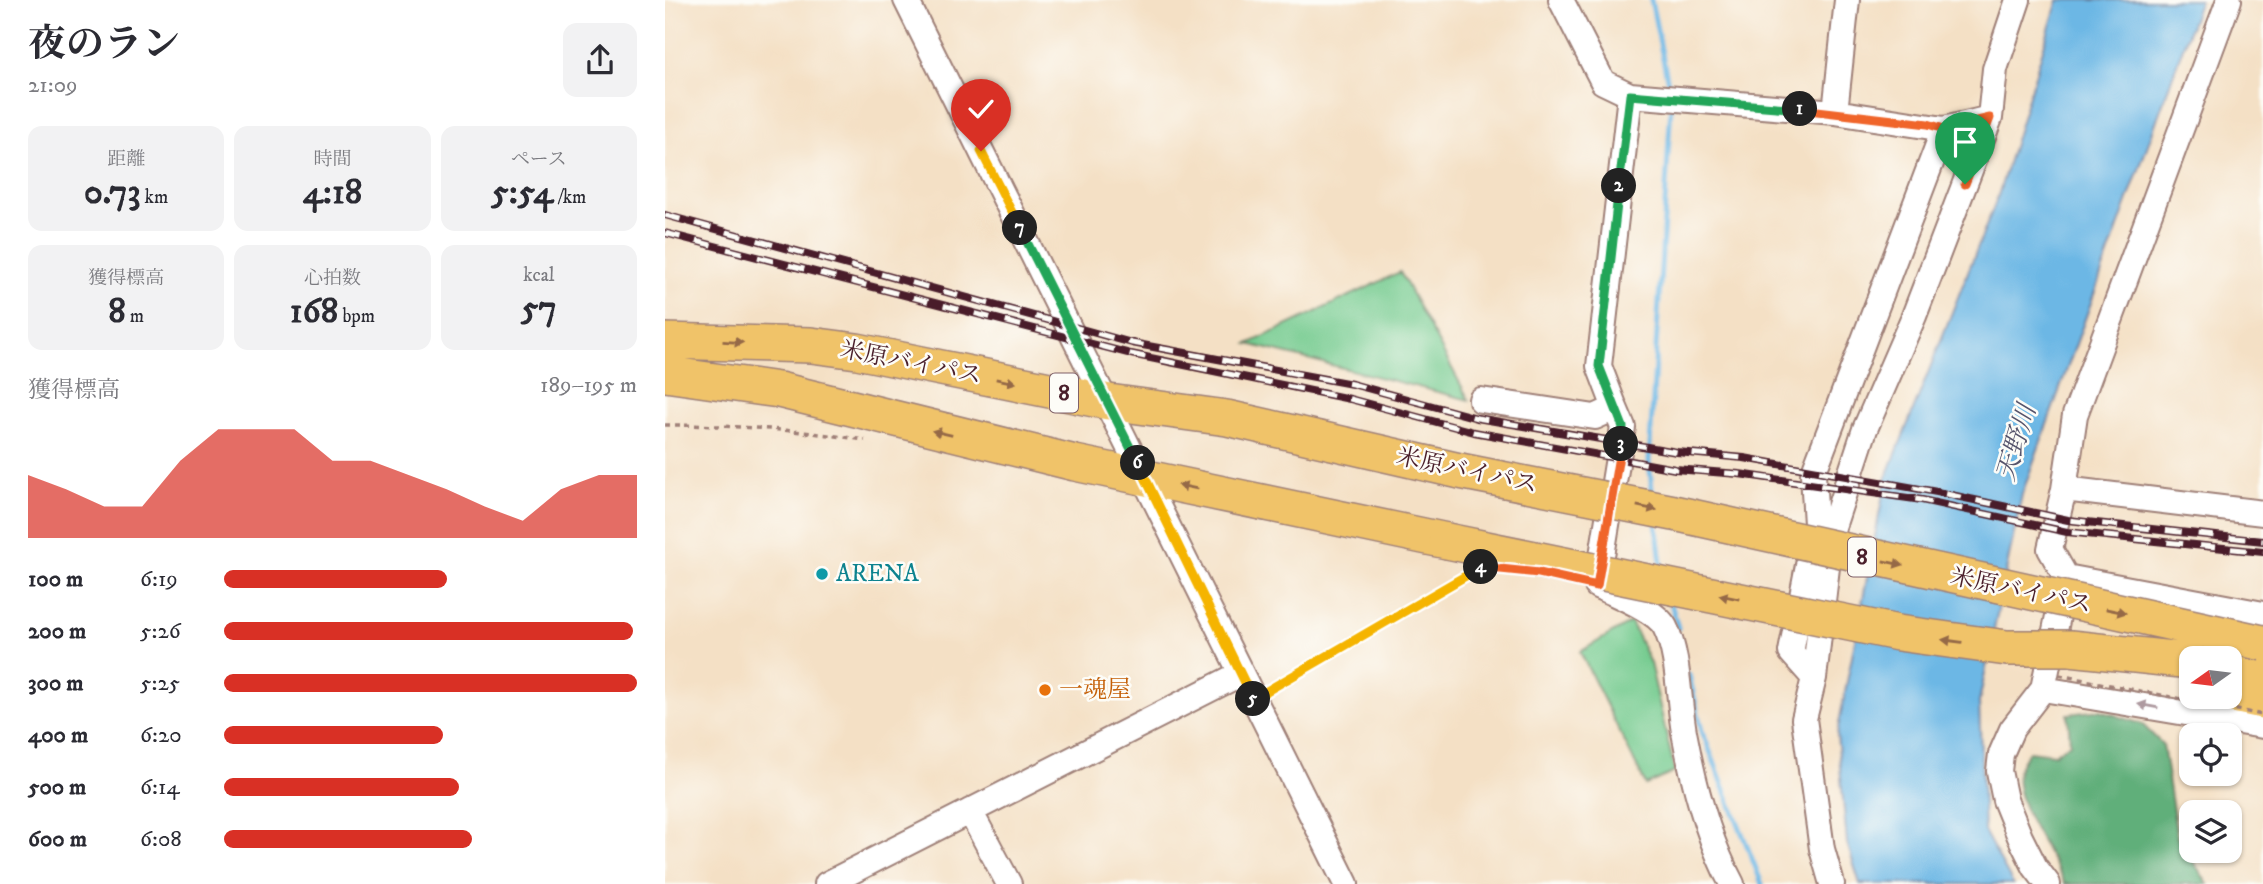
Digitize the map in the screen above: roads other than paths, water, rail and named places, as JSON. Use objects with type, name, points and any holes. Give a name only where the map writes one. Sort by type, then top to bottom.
[{"type":"highway","name":"米原バイパス","points":[[665,341],[811,345],[1109,402],[1227,418],[1460,471],[1674,513],[2251,640],[2263,669]]},
{"type":"highway","name":"米原バイパス","points":[[665,373],[779,390],[925,429],[1147,480],[1898,633],[2007,648],[2070,648],[2179,660]]},
{"type":"highway","points":[[2007,648],[2179,684]]},
{"type":"highway","points":[[2242,697],[2263,701]]},
{"type":"street","points":[[906,0],[1109,402],[1240,674],[1346,884]]},
{"type":"street","points":[[1561,0],[1603,82],[1630,95],[1835,112],[1944,129],[1990,118]]},
{"type":"street","points":[[1835,112],[1847,0]]},
{"type":"street","points":[[1832,884],[1822,849],[1804,719],[1814,678],[1831,533],[1865,429],[1914,316],[1990,118],[1995,69],[2018,0]]},
{"type":"street","points":[[2048,884],[2020,836],[2005,800],[1999,771],[2001,754],[2012,729],[2043,689],[2066,577],[2050,549],[2064,489],[2075,415],[2229,0]]},
{"type":"street","points":[[1597,586],[1623,427],[1599,366],[1630,95]]},
{"type":"street","points":[[1814,678],[1790,652],[1816,524],[1813,474],[1944,129]]},
{"type":"street","points":[[1481,400],[1595,417],[1615,408]]},
{"type":"street","points":[[1227,418],[1290,421],[1614,485]]},
{"type":"street","points":[[2064,489],[2263,513]]},
{"type":"street","points":[[1238,497],[1289,524],[1597,586],[1646,610],[1665,625],[1685,738],[1721,863],[1732,884]]},
{"type":"street","points":[[2066,577],[2251,640]]},
{"type":"street","points":[[827,884],[1240,674]]},
{"type":"street","points":[[2043,689],[2263,726]]},
{"type":"street","points":[[970,811],[1009,884]]},
{"type":"water","name":"天野川","points":[[2058,0],[2200,0],[2022,494],[1979,702],[1984,831],[2013,884],[1860,884],[1847,843],[1837,734],[1886,479],[1998,196]]},
{"type":"waterway","points":[[1651,0],[1670,93]]},
{"type":"waterway","points":[[1653,498],[1649,461],[1671,106]]},
{"type":"waterway","points":[[1656,522],[1662,571]]},
{"type":"waterway","points":[[1670,600],[1678,628]]},
{"type":"waterway","points":[[1689,675],[1702,731],[1762,884]]},
{"type":"railway","points":[[665,215],[1132,343],[1352,384],[1477,418],[1677,452],[1744,458],[1937,492],[2068,520],[2263,541]]},
{"type":"railway","points":[[665,233],[1131,354],[1350,399],[1474,432],[1675,469],[1739,474],[1922,500],[2067,532],[2263,552]]},
{"type":"place","name":"ARENA","points":[[822,574]]},
{"type":"place","name":"一魂屋","points":[[1045,690]]}]
